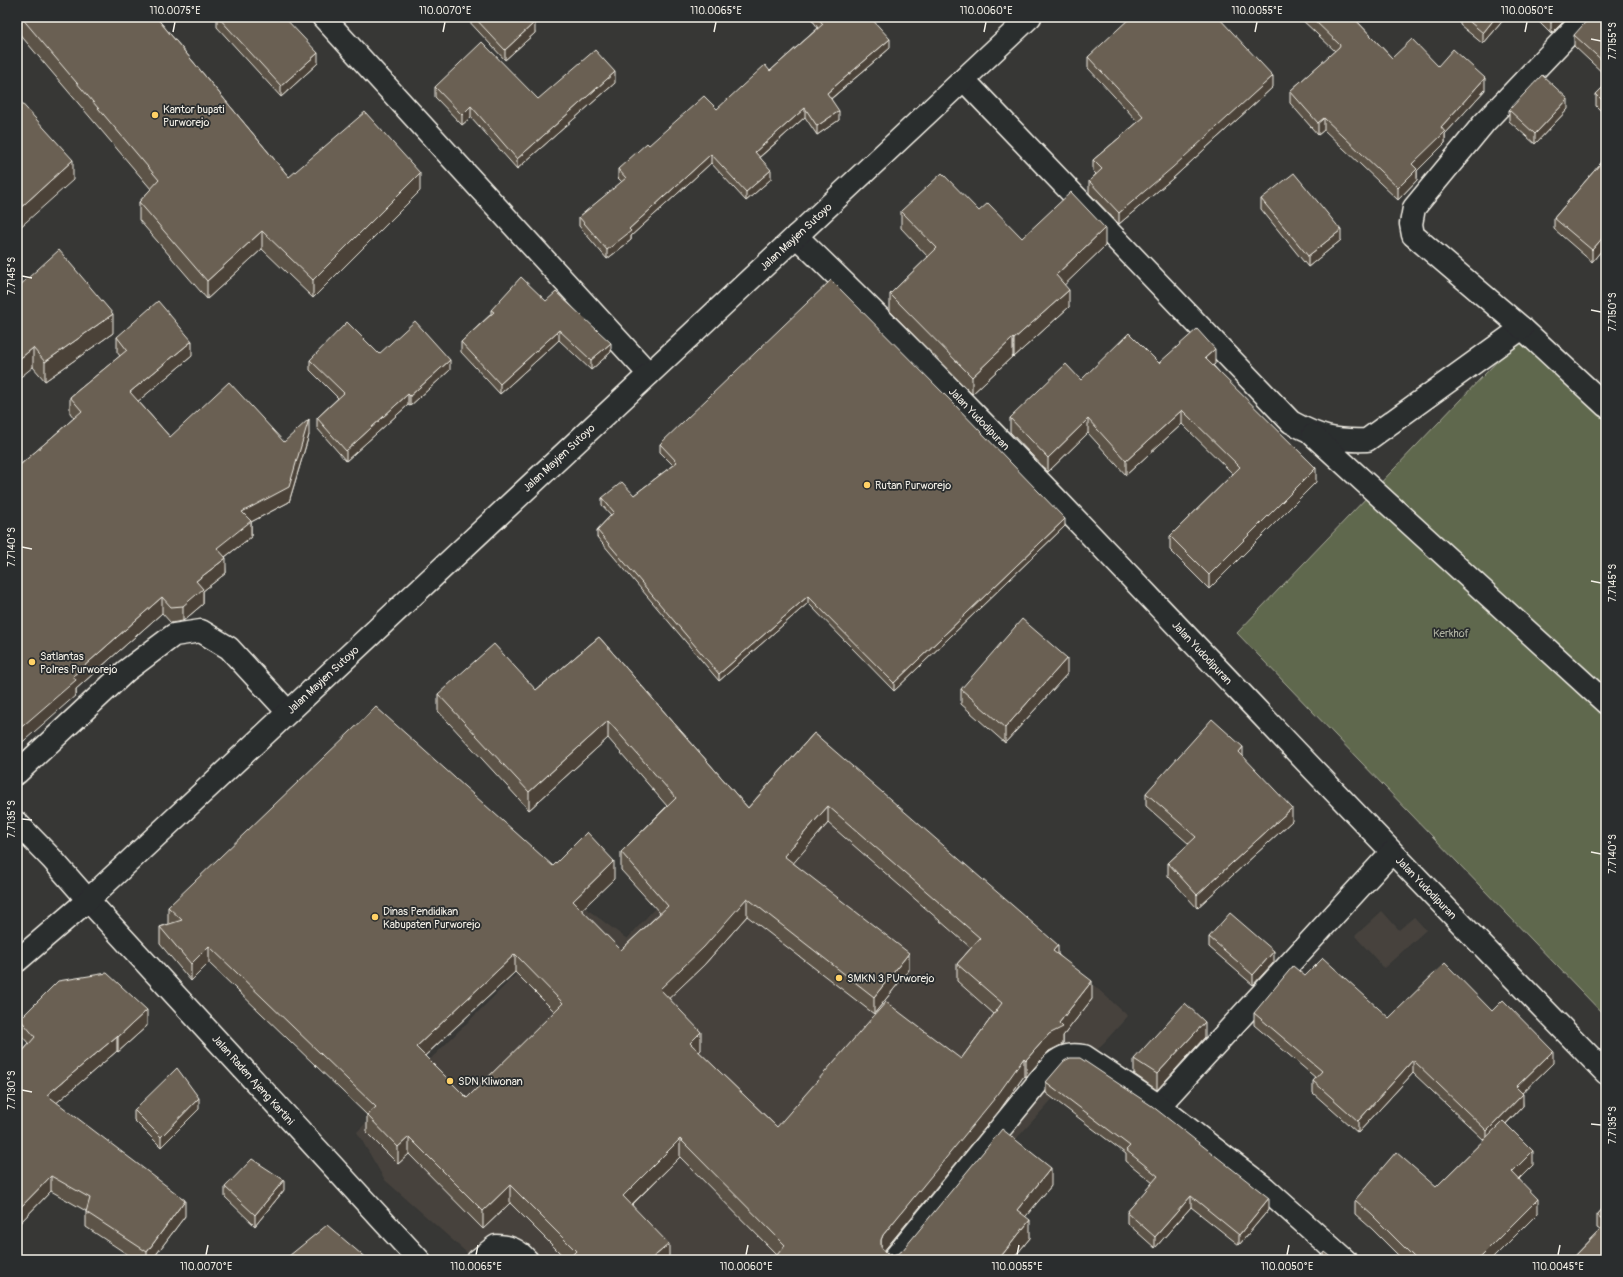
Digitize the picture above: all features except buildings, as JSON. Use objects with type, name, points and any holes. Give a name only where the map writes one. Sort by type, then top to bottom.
[{"type":"street","points":[[324,17],[649,374]]},
{"type":"street","name":"Jalan Mayjen Sutoyo","points":[[17,960],[88,900],[1030,17]]},
{"type":"street","points":[[1585,17],[1484,123],[1414,208],[1411,224],[1413,235],[1522,328],[1606,406]]},
{"type":"street","points":[[964,80],[1291,422],[1311,433],[1606,703]]},
{"type":"street","name":"Jalan Yudodipuran","points":[[796,236],[850,288],[1020,461],[1391,853],[1606,1073]]},
{"type":"street","points":[[1311,433],[1338,440],[1367,440],[1522,328]]},
{"type":"street","points":[[17,773],[126,671],[174,635],[201,631],[229,648],[288,712]]},
{"type":"street","name":"Jalan Raden Ajeng Kartini","points":[[17,823],[52,859],[419,1260]]},
{"type":"street","points":[[1159,1106],[1391,853]]},
{"type":"street","points":[[899,1258],[1053,1064],[1061,1057],[1072,1054],[1084,1056],[1159,1106],[1265,1188],[1345,1260]]},
{"type":"street","points":[[478,1260],[496,1246],[511,1247],[521,1253],[527,1260]]},
{"type":"shaded area","name":"SMKN 3 PUrworejo","points":[[813,734],[1128,1016],[906,1260],[475,1260],[385,1180],[357,1132],[584,907],[627,939]]},
{"type":"shaded area","points":[[1382,911],[1399,930],[1414,917],[1426,930],[1384,968],[1355,936]]},
{"type":"green space","name":"Kerkhof","points":[[1528,329],[1606,398],[1606,1017],[1237,633]]},
{"type":"place","name":"Kantor bupati Purworejo","points":[[155,115]]},
{"type":"place","name":"Rutan Purworejo","points":[[867,485]]},
{"type":"place","name":"Satlantas Polres Purworejo","points":[[32,662]]},
{"type":"place","name":"Dinas Pendidikan Kabupaten Purworejo","points":[[375,917]]},
{"type":"place","name":"SMKN 3 PUrworejo","points":[[839,978]]},
{"type":"place","name":"SDN Kliwonan","points":[[450,1081]]}]
